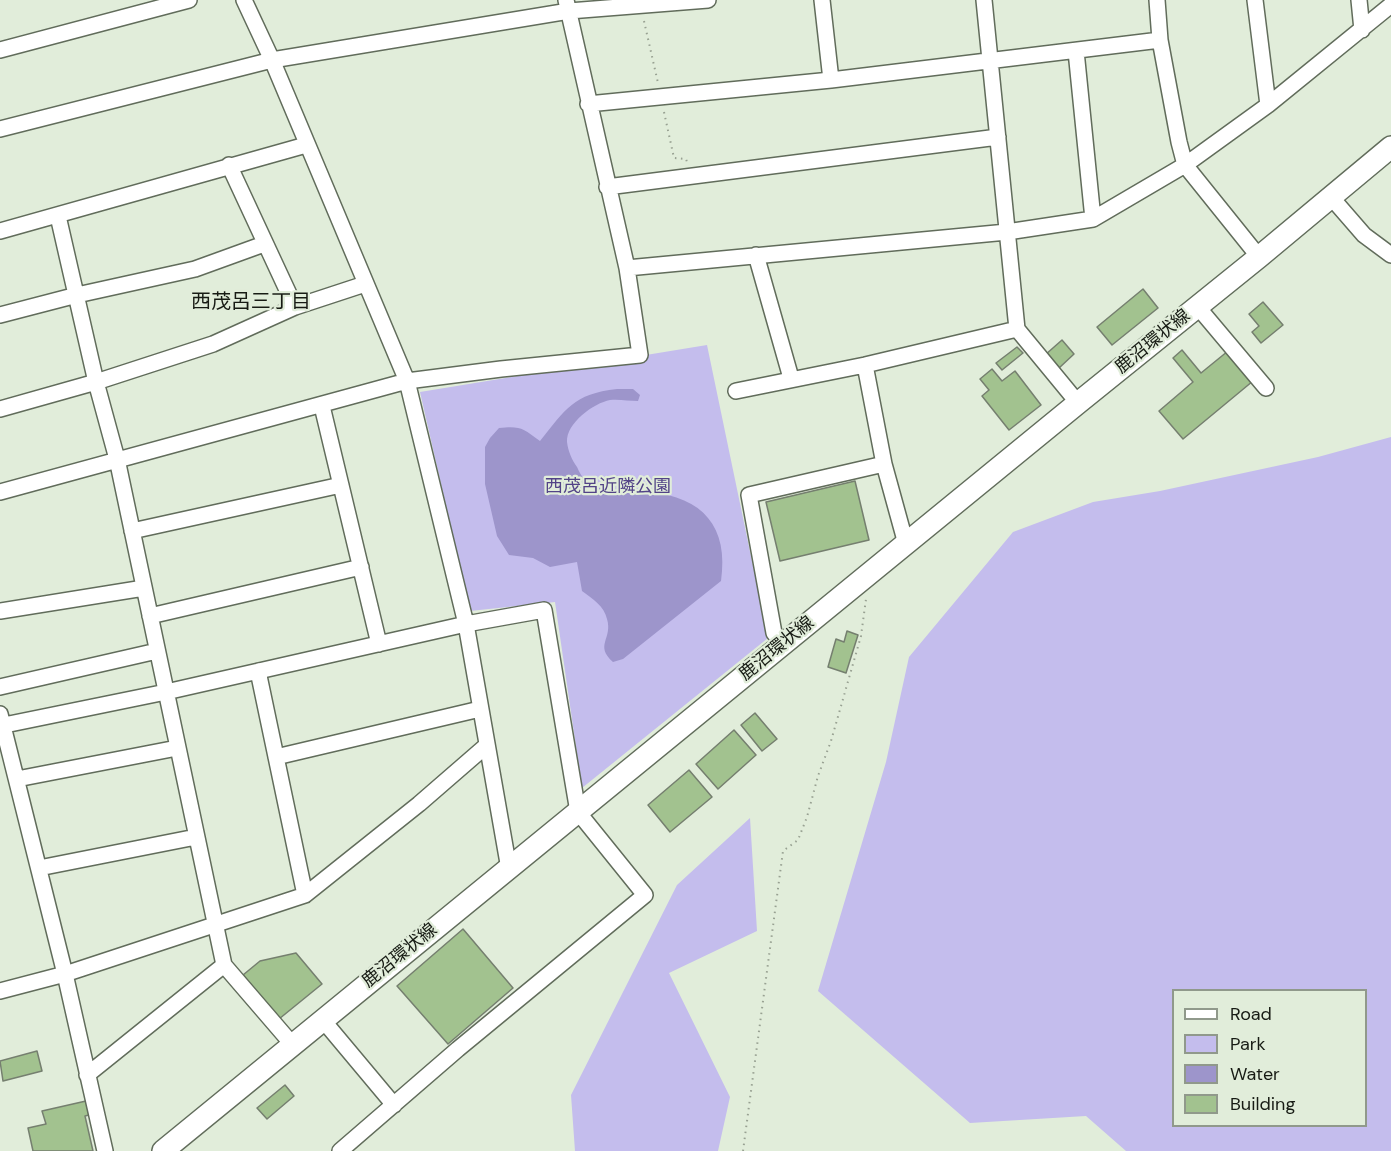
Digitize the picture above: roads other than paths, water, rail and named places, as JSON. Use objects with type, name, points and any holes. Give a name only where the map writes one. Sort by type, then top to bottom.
[{"type":"main road","name":"鹿沼環状線","points":[[163,1151],[1391,147]]},
{"type":"street","points":[[0,50],[189,0]]},
{"type":"street","points":[[244,0],[272,60],[407,381],[466,624],[509,869]]},
{"type":"street","points":[[0,129],[272,60],[567,6],[641,5],[708,0]]},
{"type":"street","points":[[822,0],[831,80]]},
{"type":"street","points":[[984,0],[1017,329],[1078,403]]},
{"type":"street","points":[[1157,0],[1160,40],[1185,165],[1259,257]]},
{"type":"street","points":[[1255,0],[1268,105]]},
{"type":"street","points":[[1359,0],[1362,30]]},
{"type":"street","points":[[627,268],[1007,231],[1093,219],[1185,165],[1268,105],[1391,5]]},
{"type":"street","points":[[0,492],[407,381],[640,355],[627,268],[567,6]]},
{"type":"street","points":[[588,104],[831,80],[1160,40]]},
{"type":"street","points":[[1076,51],[1093,219]]},
{"type":"street","points":[[607,187],[998,137]]},
{"type":"street","points":[[0,231],[306,145]]},
{"type":"street","points":[[229,165],[295,307]]},
{"type":"street","points":[[1331,197],[1364,235],[1391,255]]},
{"type":"street","points":[[57,216],[96,382],[117,459],[224,965],[292,1044]]},
{"type":"street","points":[[0,315],[195,269],[264,244]]},
{"type":"street","points":[[756,255],[791,378]]},
{"type":"street","points":[[0,409],[96,382],[213,344],[295,307],[365,284]]},
{"type":"street","points":[[1197,306],[1266,388]]},
{"type":"street","points":[[736,391],[791,378],[865,365],[1017,329]]},
{"type":"street","points":[[865,365],[884,464],[906,544]]},
{"type":"street","points":[[322,406],[379,644]]},
{"type":"street","points":[[784,644],[774,633],[749,495],[884,464]]},
{"type":"street","points":[[132,531],[341,485]]},
{"type":"street","points":[[150,616],[361,567]]},
{"type":"street","points":[[0,611],[144,588]]},
{"type":"street","points":[[105,1151],[39,868],[1,722],[166,692],[466,624],[544,610],[578,812],[645,895],[458,1049],[340,1151]]},
{"type":"street","points":[[0,687],[157,651]]},
{"type":"street","points":[[258,671],[305,895]]},
{"type":"street","points":[[276,757],[480,709]]},
{"type":"street","points":[[0,991],[64,974],[305,895],[419,804],[487,745]]},
{"type":"street","points":[[17,779],[177,748]]},
{"type":"street","points":[[39,868],[196,837]]},
{"type":"street","points":[[87,1076],[224,965]]},
{"type":"street","points":[[322,1019],[394,1104]]},
{"type":"water","points":[[633,389],[640,395],[638,401],[610,400],[596,405],[576,421],[568,435],[569,452],[581,475],[592,484],[608,491],[668,495],[698,508],[716,530],[721,545],[722,562],[721,581],[623,659],[613,662],[604,646],[608,632],[606,614],[598,603],[582,591],[577,562],[550,567],[533,558],[509,555],[497,536],[485,484],[485,447],[499,428],[521,429],[540,441],[564,412],[580,399],[602,391]]},
{"type":"district","name":"西茂呂三丁目","points":[[251,303]]},
{"type":"park label","name":"西茂呂近隣公園","points":[[608,487]]}]
